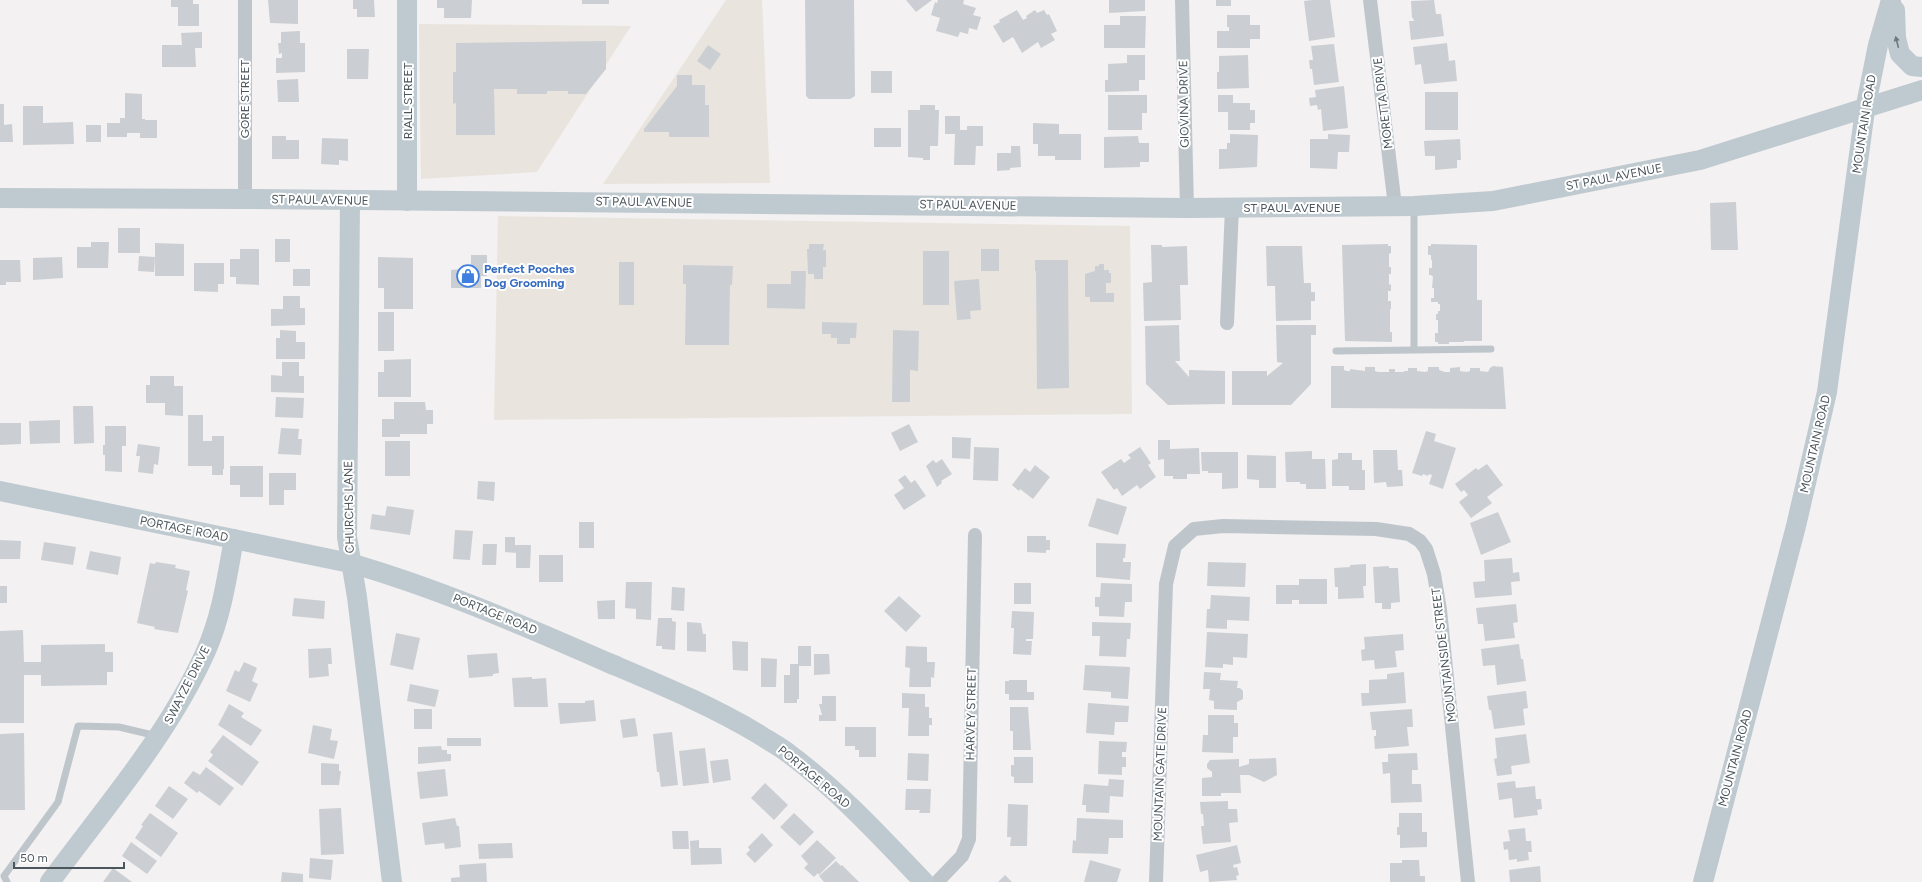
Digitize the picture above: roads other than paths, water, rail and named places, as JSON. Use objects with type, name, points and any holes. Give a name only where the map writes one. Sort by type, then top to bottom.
[{"type":"street","name":"GORE STREET","points":[[245,0],[246,199]]},
{"type":"street","name":"RIALL STREET","points":[[407,0],[407,201]]},
{"type":"street","name":"GIOVINA DRIVE","points":[[1182,0],[1187,208]]},
{"type":"street","name":"MORETTA DRIVE","points":[[1370,0],[1404,206]]},
{"type":"street","points":[[1893,0],[1896,38],[1900,54],[1912,66],[1922,67]]},
{"type":"street","name":"MOUNTAIN ROAD","points":[[1703,882],[1796,526],[1827,392],[1865,110],[1878,45],[1893,0]]},
{"type":"street","name":"ST PAUL AVENUE","points":[[0,198],[1187,208],[1404,206],[1493,201],[1700,160],[1865,110],[1922,90]]},
{"type":"street","name":"CHURCHS LANE","points":[[350,201],[347,537],[350,564],[357,597],[392,882]]},
{"type":"street","points":[[1227,323],[1232,208]]},
{"type":"street","name":"PORTAGE ROAD","points":[[0,491],[350,564],[427,587],[496,614],[676,692],[727,716],[788,752],[840,797],[924,882]]},
{"type":"street","name":"MOUNTAINSIDE STREET","points":[[1164,667],[1166,584],[1175,546],[1194,529],[1223,526],[1376,529],[1408,534],[1420,541],[1426,549],[1434,574],[1440,610],[1468,882]]},
{"type":"street","name":"HARVEY STREET","points":[[938,882],[962,856],[969,839],[975,535]]},
{"type":"street","name":"SWAYZE DRIVE","points":[[50,882],[159,737],[182,699],[207,650],[224,598],[234,539]]},
{"type":"street","name":"MOUNTAIN GATE DRIVE","points":[[1156,882],[1164,667]]},
{"type":"lane","points":[[1404,206],[1414,349]]},
{"type":"lane","points":[[1336,350],[1491,349]]},
{"type":"lane","points":[[7,882],[4,876],[58,802],[78,726],[119,727],[159,737]]},
{"type":"place","name":"Perfect Pooches Dog Grooming","points":[[468,276]]}]
